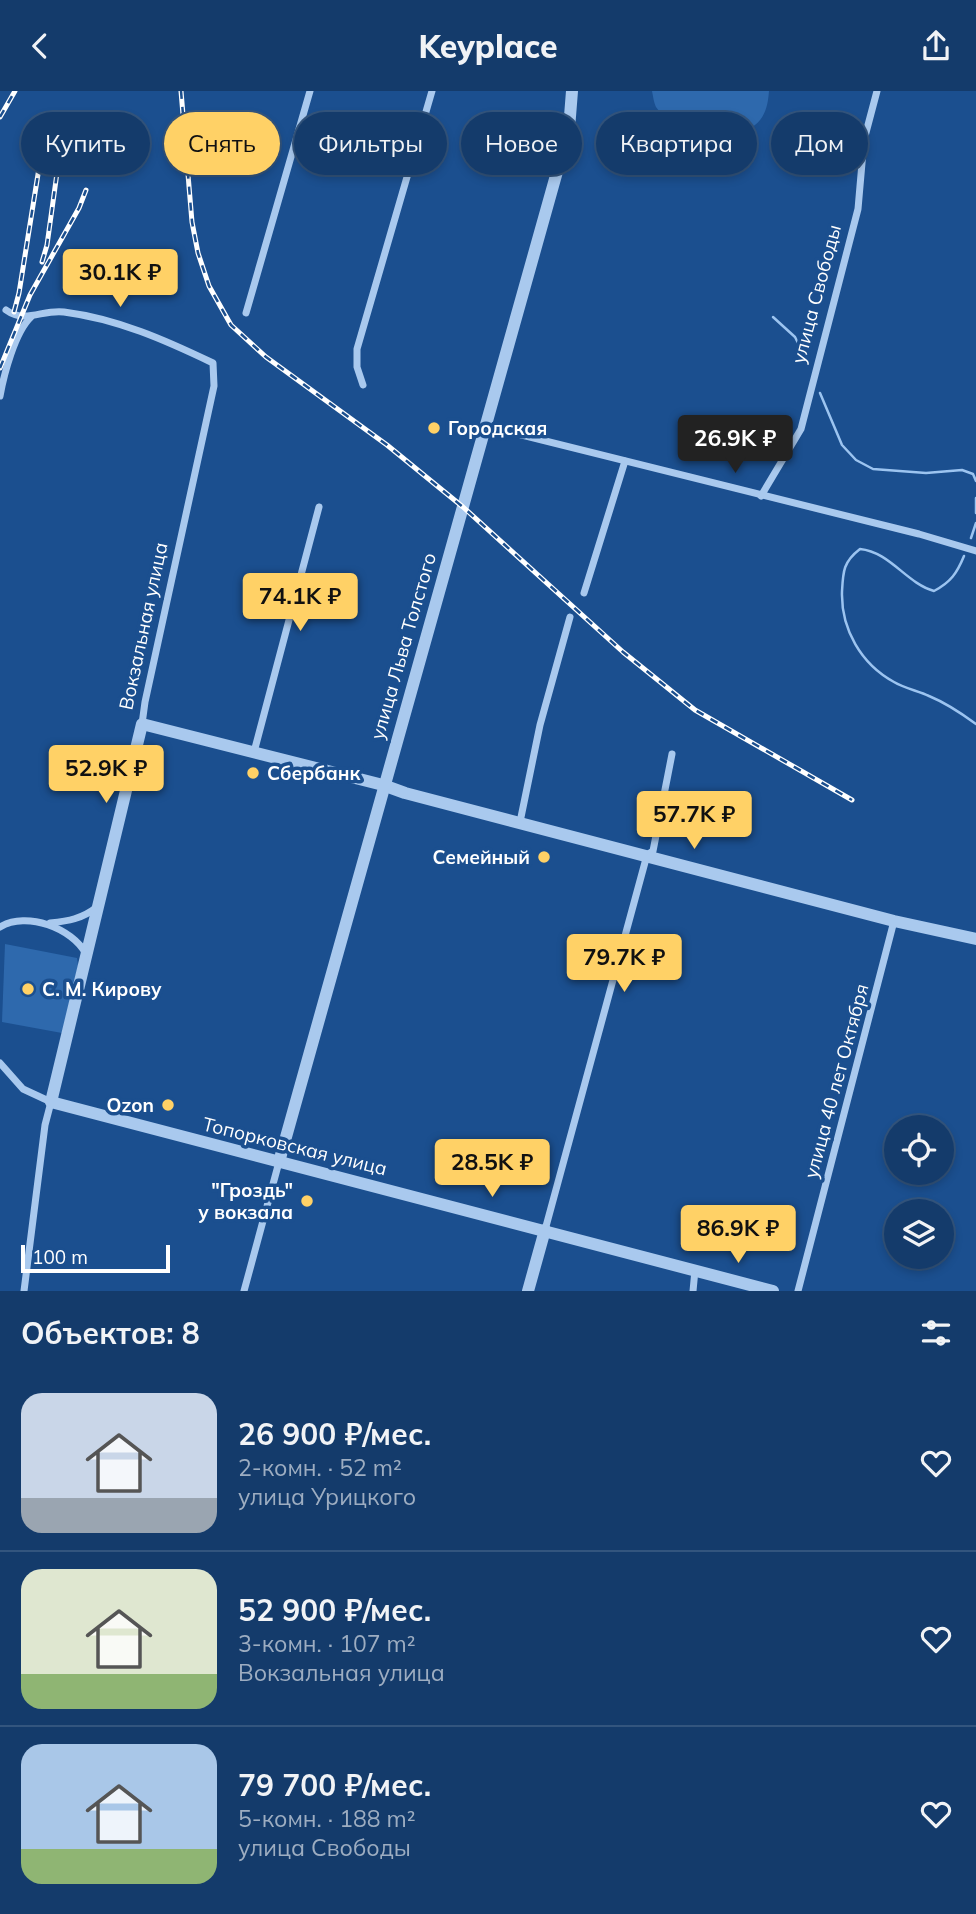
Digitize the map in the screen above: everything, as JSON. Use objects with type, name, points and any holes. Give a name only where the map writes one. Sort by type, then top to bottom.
[{"type":"street","points":[[246,313],[310,91]]},
{"type":"street","points":[[363,385],[357,367],[357,349],[432,91]]},
{"type":"street","name":"улица Льва Толстого","points":[[244,1291],[383,785],[569,129],[572,91]]},
{"type":"street","name":"улица Свободы","points":[[761,496],[801,429],[858,208],[864,140],[877,91]]},
{"type":"street","points":[[6,310],[13,315],[31,317]]},
{"type":"street","name":"Вокзальная улица","points":[[24,1291],[46,1125],[142,724],[214,386],[213,363],[125,325],[64,312],[51,311],[31,317]]},
{"type":"street","points":[[0,396],[14,348],[24,323],[31,317]]},
{"type":"street","points":[[485,426],[919,534],[976,551]]},
{"type":"street","points":[[584,593],[625,461]]},
{"type":"street","points":[[254,752],[319,507]]},
{"type":"street","points":[[520,822],[540,725],[570,617]]},
{"type":"street","points":[[142,724],[362,779],[405,793],[894,921],[976,939]]},
{"type":"street","points":[[528,1291],[647,855],[653,851],[664,806],[672,754]]},
{"type":"street","points":[[0,927],[20,922],[47,924],[79,918],[99,900]]},
{"type":"street","name":"улица 40 лет Октября","points":[[798,1291],[894,921]]},
{"type":"street","points":[[47,924],[69,933],[80,943],[86,955]]},
{"type":"street","points":[[0,1063],[23,1089],[51,1103]]},
{"type":"street","name":"Топорковская улица","points":[[51,1103],[773,1291]]},
{"type":"street","points":[[693,1291],[695,1270]]},
{"type":"shaded area","points":[[652,91],[769,91],[766,109],[757,123],[757,112],[661,112],[656,107]]},
{"type":"shaded area","points":[[5,944],[77,958],[78,966],[62,1033],[2,1022]]},
{"type":"waterway","points":[[773,317],[795,337],[807,361]]},
{"type":"waterway","points":[[820,393],[842,445],[856,460],[873,469],[926,473],[962,470],[973,474],[976,481]]},
{"type":"waterway","points":[[976,498],[976,513]]},
{"type":"waterway","points":[[971,538],[976,523]]},
{"type":"waterway","points":[[964,556],[953,577],[934,591],[924,587],[889,561],[871,551],[860,549],[850,558],[845,568],[842,585],[843,606],[849,632],[872,666],[894,682],[941,702],[976,724]]},
{"type":"railway","points":[[0,117],[15,91]]},
{"type":"railway","points":[[181,91],[192,222],[198,253],[209,286],[231,325],[266,357],[387,445],[463,507],[623,652],[695,710],[852,800]]},
{"type":"railway","points":[[14,312],[38,175]]},
{"type":"railway","points":[[42,262],[57,175]]},
{"type":"railway","points":[[0,368],[30,295],[79,208],[86,190]]},
{"type":"place","name":"Городская","points":[[434,428]]},
{"type":"place","name":"Сбербанк","points":[[253,773]]},
{"type":"place","name":"Семейный","points":[[544,857]]},
{"type":"place","name":"С. М. Кирову","points":[[28,989]]},
{"type":"place","name":"Ozon","points":[[168,1105]]},
{"type":"place","name":"\"Гроздь\" у вокзала","points":[[307,1201]]}]
